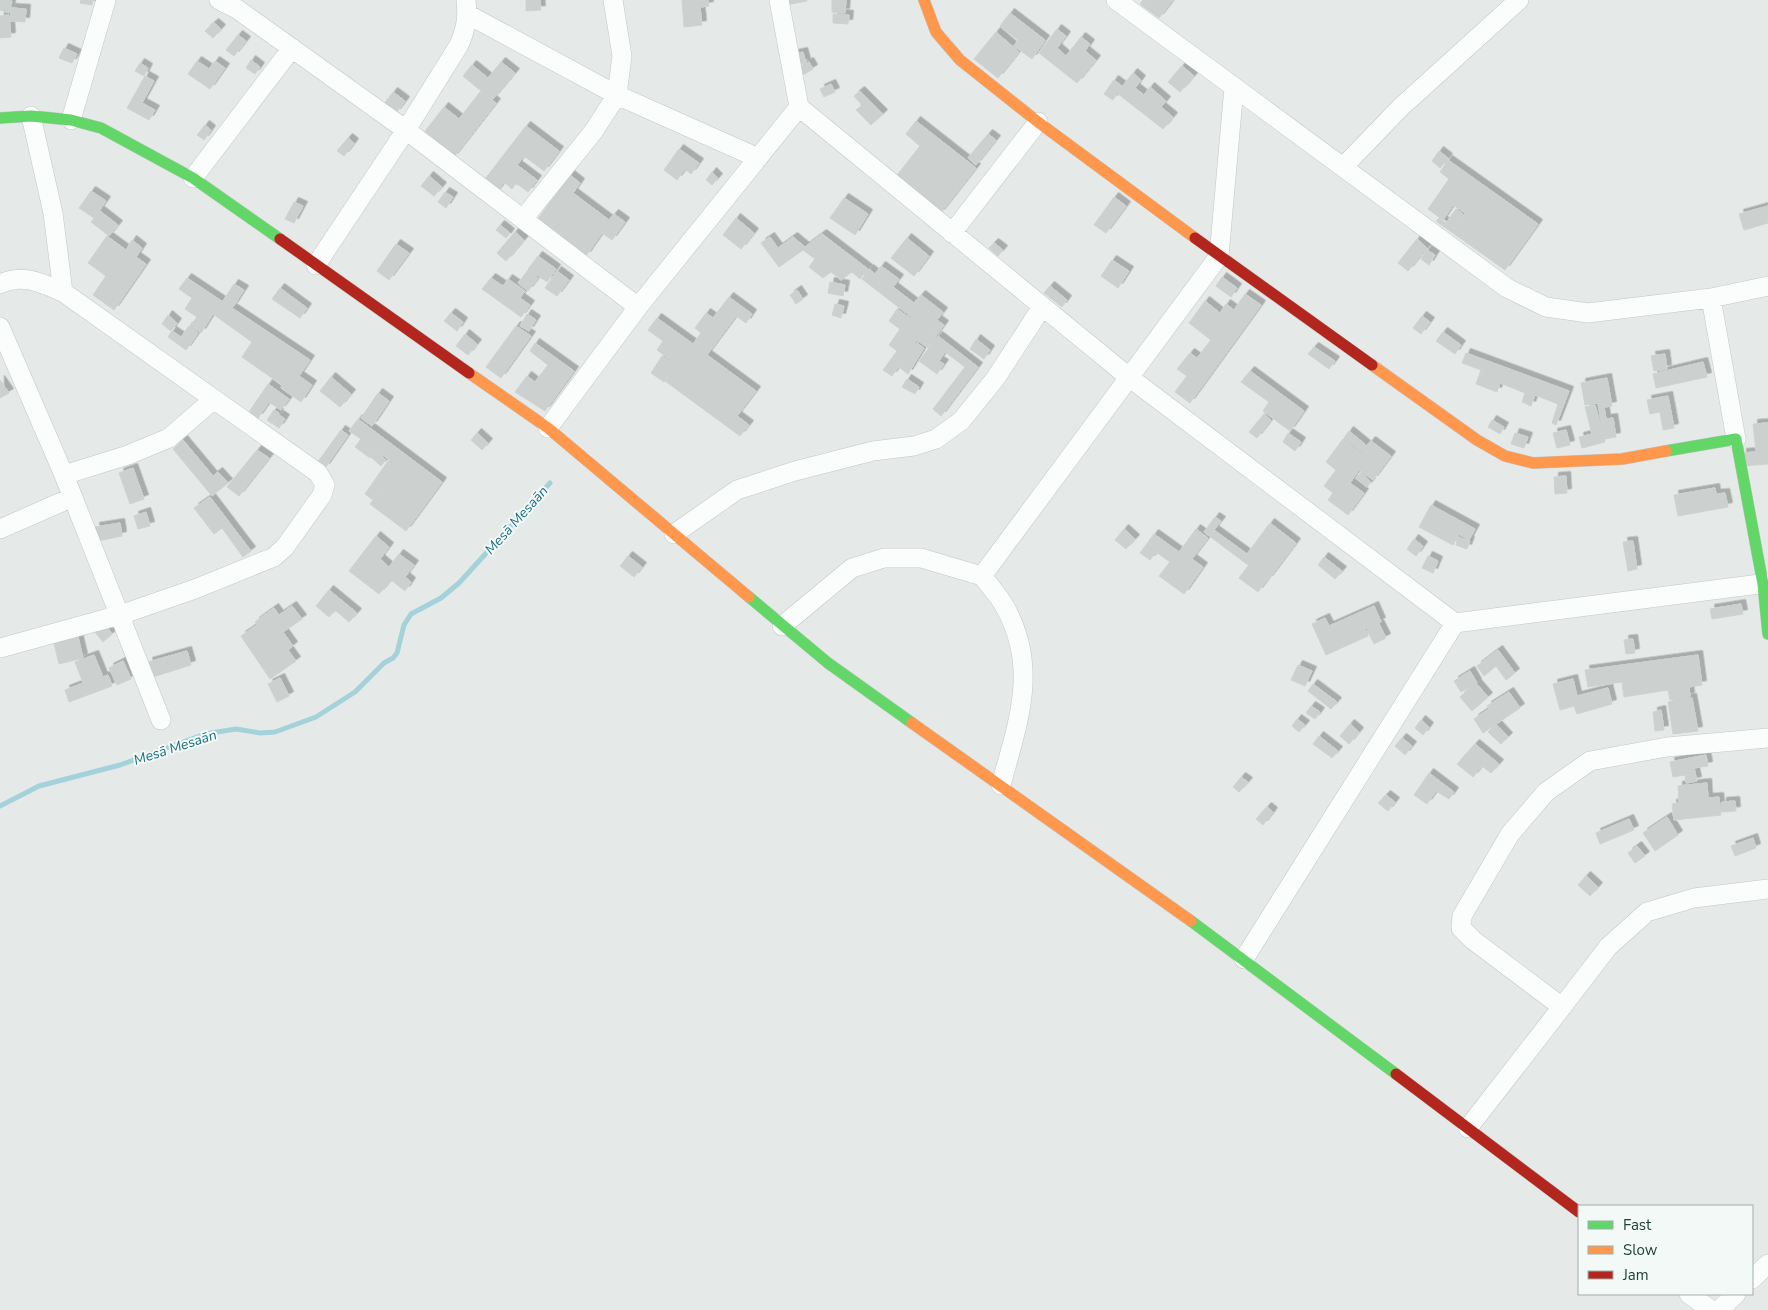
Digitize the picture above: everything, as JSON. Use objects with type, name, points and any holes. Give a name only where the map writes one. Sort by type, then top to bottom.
[{"type":"street","points":[[71,120],[106,0]]},
{"type":"street","points":[[219,0],[237,9],[406,130],[638,307]]},
{"type":"street","points":[[523,219],[593,132],[616,95],[622,56],[613,0]]},
{"type":"street","points":[[779,0],[799,107],[1130,378],[1455,623],[1765,584]]},
{"type":"street","points":[[924,0],[936,32],[960,60],[1038,122],[1219,256],[1477,440],[1506,456],[1533,463],[1622,459],[1736,439]]},
{"type":"street","points":[[1116,0],[1507,288],[1546,307],[1588,313],[1711,298],[1768,286]]},
{"type":"street","points":[[1343,167],[1401,107],[1519,0]]},
{"type":"street","points":[[316,265],[406,130],[459,45],[465,31],[467,7],[616,95],[758,158]]},
{"type":"street","points":[[193,178],[292,48]]},
{"type":"street","points":[[982,576],[1219,256],[1234,87]]},
{"type":"street","points":[[548,428],[638,307],[799,107]]},
{"type":"street","points":[[31,116],[53,213],[63,292]]},
{"type":"street","points":[[0,118],[31,116],[71,120],[101,128],[193,178],[548,428],[828,663],[1244,959],[1578,1211]]},
{"type":"street","points":[[952,233],[1038,122]]},
{"type":"street","points":[[0,284],[8,280],[30,278],[63,292],[318,473],[325,485],[322,495],[284,547],[274,557],[195,589],[120,615],[0,648]]},
{"type":"street","points":[[1711,298],[1736,439],[1765,584],[1768,634]]},
{"type":"street","points":[[674,534],[736,490],[873,450],[914,446],[936,439],[961,421],[995,379],[1042,307]]},
{"type":"street","points":[[0,327],[64,475],[161,720]]},
{"type":"street","points":[[64,475],[169,438],[214,399]]},
{"type":"street","points":[[0,530],[73,497]]},
{"type":"street","points":[[782,626],[852,568],[884,558],[920,558],[982,576],[1005,607],[1023,651],[1024,684],[1015,732],[1001,785]]},
{"type":"street","points":[[1244,959],[1455,623]]},
{"type":"street","points":[[1562,1007],[1473,940],[1460,928],[1462,916],[1510,834],[1546,792],[1590,761],[1667,747],[1768,738]]},
{"type":"street","points":[[1468,1128],[1608,947],[1647,912],[1694,898],[1768,889]]},
{"type":"street","points":[[1753,1278],[1768,1264]]},
{"type":"street","points":[[1690,1295],[1711,1310]]},
{"type":"street","points":[[1719,1310],[1735,1295]]},
{"type":"building","points":[[0,0],[12,1],[9,13],[0,10]]},
{"type":"building","points":[[81,0],[93,0],[92,5],[80,3]]},
{"type":"building","points":[[526,0],[540,0],[541,10],[526,11]]},
{"type":"building","points":[[682,0],[708,0],[709,6],[700,7],[702,25],[684,27]]},
{"type":"building","points":[[785,0],[807,0],[807,1],[786,5]]},
{"type":"building","points":[[832,0],[846,0],[845,13],[832,12]]},
{"type":"building","points":[[1143,0],[1173,0],[1159,18],[1140,4]]},
{"type":"building","points":[[11,8],[26,9],[25,22],[10,21]]},
{"type":"building","points":[[1010,13],[1045,40],[1032,59],[1014,46],[1018,40],[1000,26]]},
{"type":"building","points":[[833,14],[849,15],[848,24],[833,23]]},
{"type":"building","points":[[9,15],[11,37],[0,38],[0,16]]},
{"type":"building","points":[[214,23],[221,29],[213,38],[205,31]]},
{"type":"building","points":[[1057,29],[1066,36],[1057,48],[1066,56],[1081,37],[1090,44],[1085,51],[1096,60],[1077,83],[1039,53]]},
{"type":"building","points":[[996,32],[1019,52],[998,78],[974,59]]},
{"type":"building","points":[[238,35],[246,41],[234,56],[226,50]]},
{"type":"building","points":[[64,48],[77,54],[72,63],[59,58]]},
{"type":"building","points":[[803,52],[806,63],[797,65],[794,54]]},
{"type":"building","points":[[251,60],[260,67],[255,74],[246,68]]},
{"type":"building","points":[[197,61],[209,69],[215,61],[225,68],[210,89],[188,74]]},
{"type":"building","points":[[501,62],[515,73],[492,100],[463,76],[472,65],[488,78]]},
{"type":"building","points":[[809,62],[813,69],[803,75],[798,68]]},
{"type":"building","points":[[140,63],[148,68],[144,76],[135,71]]},
{"type":"building","points":[[1182,66],[1194,76],[1180,92],[1168,82]]},
{"type":"building","points":[[1133,73],[1141,80],[1135,88],[1144,95],[1150,87],[1166,101],[1161,107],[1173,117],[1163,129],[1117,93]]},
{"type":"building","points":[[145,76],[154,81],[142,103],[155,110],[149,120],[127,108]]},
{"type":"building","points":[[1114,80],[1122,86],[1113,100],[1104,94]]},
{"type":"building","points":[[831,84],[835,92],[824,97],[820,89]]},
{"type":"building","points":[[860,91],[883,114],[871,125],[856,110],[862,105],[854,96]]},
{"type":"building","points":[[393,92],[405,101],[396,113],[384,104]]},
{"type":"building","points":[[480,92],[496,103],[453,158],[423,134],[444,107],[459,119]]},
{"type":"building","points":[[916,121],[976,168],[940,214],[895,178],[920,146],[906,134]]},
{"type":"building","points":[[205,125],[211,130],[204,140],[197,135]]},
{"type":"building","points":[[526,126],[559,151],[544,171],[524,156],[517,165],[537,180],[528,192],[516,183],[512,189],[504,182],[496,193],[482,183]]},
{"type":"building","points":[[988,134],[996,140],[976,165],[968,158]]},
{"type":"building","points":[[348,138],[354,143],[344,156],[337,151]]},
{"type":"building","points":[[679,149],[699,163],[691,174],[685,169],[677,180],[664,170]]},
{"type":"building","points":[[1439,151],[1448,158],[1440,168],[1432,161]]},
{"type":"building","points":[[1448,160],[1538,224],[1505,270],[1436,221],[1439,218],[1454,229],[1465,213],[1453,205],[1443,220],[1428,209],[1449,179],[1440,172]]},
{"type":"building","points":[[712,172],[718,178],[712,185],[706,180]]},
{"type":"building","points":[[570,175],[580,183],[573,193],[609,220],[614,214],[625,222],[612,240],[602,233],[586,256],[537,220]]},
{"type":"building","points":[[429,176],[442,187],[434,196],[421,186]]},
{"type":"building","points":[[91,191],[106,201],[94,218],[79,208]]},
{"type":"building","points":[[445,192],[453,197],[446,208],[438,202]]},
{"type":"building","points":[[1114,197],[1126,206],[1106,233],[1094,225]]},
{"type":"building","points":[[844,198],[868,214],[855,235],[830,218]]},
{"type":"building","points":[[294,202],[303,206],[294,223],[285,219]]},
{"type":"building","points":[[1768,206],[1768,223],[1744,230],[1739,214]]},
{"type":"building","points":[[1456,209],[1463,214],[1453,228],[1446,223]]},
{"type":"building","points":[[100,211],[118,225],[109,236],[91,222]]},
{"type":"building","points":[[736,218],[754,233],[741,249],[723,235]]},
{"type":"building","points":[[500,225],[510,233],[506,238],[496,230]]},
{"type":"building","points":[[515,232],[524,240],[506,261],[497,253]]},
{"type":"building","points":[[822,234],[868,269],[860,279],[852,272],[841,280],[831,272],[823,278],[809,267],[815,259],[803,250],[779,267],[761,243],[770,237],[778,248],[793,237],[805,247]]},
{"type":"building","points":[[107,236],[126,250],[132,240],[142,248],[136,257],[146,264],[114,310],[93,295],[106,276],[88,263]]},
{"type":"building","points":[[907,238],[929,256],[914,276],[891,258]]},
{"type":"building","points":[[1417,239],[1427,248],[1408,271],[1398,263]]},
{"type":"building","points":[[994,243],[1003,250],[998,256],[989,248]]},
{"type":"building","points":[[396,244],[409,253],[389,280],[377,271]]},
{"type":"building","points":[[1427,250],[1435,255],[1429,265],[1421,259]]},
{"type":"building","points":[[538,256],[556,269],[547,282],[528,269]]},
{"type":"building","points":[[1112,260],[1129,271],[1118,288],[1101,276]]},
{"type":"building","points":[[881,266],[899,279],[893,287],[914,303],[921,295],[943,312],[937,320],[944,325],[936,336],[862,279],[869,269],[875,274]]},
{"type":"building","points":[[528,270],[538,278],[528,291],[518,283]]},
{"type":"building","points":[[557,271],[569,280],[557,296],[545,288]]},
{"type":"building","points":[[1222,277],[1237,288],[1231,297],[1216,286]]},
{"type":"building","points":[[187,278],[310,360],[299,376],[312,385],[301,402],[281,388],[282,385],[242,357],[252,342],[213,314],[201,333],[191,326],[197,317],[185,309],[192,298],[179,289]]},
{"type":"building","points":[[491,278],[503,286],[508,279],[525,291],[520,298],[530,305],[521,317],[482,289]]},
{"type":"building","points":[[830,282],[845,285],[843,296],[828,293]]},
{"type":"building","points":[[234,284],[244,290],[233,307],[223,301]]},
{"type":"building","points":[[1050,286],[1067,300],[1062,307],[1044,293]]},
{"type":"building","points":[[280,288],[307,308],[300,318],[272,299]]},
{"type":"building","points":[[797,290],[803,299],[796,304],[790,295]]},
{"type":"building","points":[[1245,294],[1261,305],[1190,403],[1175,392],[1187,376],[1177,369],[1190,353],[1197,358],[1211,340],[1189,323],[1205,301],[1220,313],[1226,304],[1234,310]]},
{"type":"building","points":[[729,297],[752,314],[746,323],[736,316],[707,355],[756,391],[737,416],[749,425],[740,436],[665,381],[677,365],[657,350],[663,341],[648,330],[657,318],[693,344],[701,333],[695,328],[706,313],[713,318]]},
{"type":"building","points":[[835,304],[844,306],[841,318],[832,315]]},
{"type":"building","points":[[897,309],[936,336],[928,348],[917,340],[892,376],[883,370],[897,351],[889,345],[900,329],[889,321]]},
{"type":"building","points":[[451,313],[463,322],[457,331],[444,321]]},
{"type":"building","points":[[527,314],[536,320],[529,331],[520,326]]},
{"type":"building","points":[[168,315],[177,323],[171,331],[162,324]]},
{"type":"building","points":[[1422,316],[1430,322],[1421,334],[1413,328]]},
{"type":"building","points":[[189,326],[198,333],[186,350],[168,337],[172,331],[181,337]]},
{"type":"building","points":[[516,326],[531,336],[501,378],[486,367]]},
{"type":"building","points":[[1443,332],[1461,345],[1455,354],[1436,341]]},
{"type":"building","points":[[465,334],[477,344],[468,355],[456,346]]},
{"type":"building","points":[[938,336],[978,367],[941,416],[933,409],[965,367],[945,352],[939,361],[944,364],[937,374],[919,361]]},
{"type":"building","points":[[976,339],[990,350],[984,359],[970,349]]},
{"type":"building","points":[[535,343],[574,371],[545,411],[515,392],[527,376],[535,382],[548,365],[530,351]]},
{"type":"building","points":[[917,343],[924,348],[908,374],[899,367]]},
{"type":"building","points":[[1314,347],[1335,361],[1329,369],[1308,354]]},
{"type":"building","points":[[1466,353],[1569,391],[1556,425],[1552,423],[1558,404],[1535,395],[1531,406],[1522,402],[1525,393],[1500,383],[1497,392],[1476,384],[1481,370],[1462,363]]},
{"type":"building","points":[[1665,354],[1667,369],[1654,371],[1651,356]]},
{"type":"building","points":[[662,356],[675,365],[664,382],[651,373]]},
{"type":"building","points":[[1703,362],[1707,377],[1656,388],[1653,374]]},
{"type":"building","points":[[1250,371],[1304,411],[1290,431],[1263,411],[1269,402],[1241,382]]},
{"type":"building","points":[[331,377],[351,394],[340,407],[320,391]]},
{"type":"building","points":[[1607,378],[1612,406],[1604,407],[1606,419],[1613,418],[1616,437],[1604,439],[1598,403],[1585,405],[1581,383]]},
{"type":"building","points":[[907,379],[919,387],[915,394],[902,387]]},
{"type":"building","points":[[0,380],[9,393],[0,398]]},
{"type":"building","points":[[268,384],[289,399],[281,410],[269,402],[258,418],[249,412]]},
{"type":"building","points":[[378,393],[389,401],[372,426],[361,418]]},
{"type":"building","points":[[1668,396],[1674,428],[1663,430],[1660,412],[1650,414],[1647,400]]},
{"type":"building","points":[[1595,405],[1605,442],[1582,448],[1579,437],[1592,434],[1585,407]]},
{"type":"building","points":[[274,410],[279,413],[272,424],[267,420]]},
{"type":"building","points":[[1264,414],[1271,420],[1257,438],[1249,432]]},
{"type":"building","points":[[279,415],[285,419],[279,428],[273,424]]},
{"type":"building","points":[[358,419],[442,482],[406,531],[370,504],[399,467],[376,450],[370,458],[355,447],[361,439],[349,431]]},
{"type":"building","points":[[1492,420],[1504,427],[1500,434],[1488,427]]},
{"type":"building","points":[[1768,423],[1768,464],[1743,466],[1742,453],[1756,452],[1753,424]]},
{"type":"building","points":[[341,430],[348,435],[325,468],[317,463]]},
{"type":"building","points":[[1566,430],[1570,445],[1557,448],[1553,433]]},
{"type":"building","points":[[1349,431],[1366,445],[1361,451],[1344,438]]},
{"type":"building","points":[[477,433],[488,443],[482,450],[471,440]]},
{"type":"building","points":[[1288,433],[1301,442],[1295,451],[1283,442]]},
{"type":"building","points":[[1515,433],[1528,437],[1524,448],[1511,444]]},
{"type":"building","points":[[1343,439],[1361,453],[1371,441],[1391,456],[1373,480],[1359,470],[1350,483],[1364,493],[1348,515],[1328,500],[1333,493],[1324,486],[1336,470],[1326,462]]},
{"type":"building","points":[[183,440],[213,476],[218,472],[228,483],[212,496],[173,449]]},
{"type":"building","points":[[257,450],[269,458],[239,496],[227,487]]},
{"type":"building","points":[[377,451],[386,460],[381,466],[371,457]]},
{"type":"building","points":[[388,461],[397,467],[373,500],[365,494]]},
{"type":"building","points":[[133,468],[144,499],[130,504],[119,473]]},
{"type":"building","points":[[1361,473],[1371,482],[1367,487],[1356,478]]},
{"type":"building","points":[[1566,476],[1567,493],[1555,494],[1554,477]]},
{"type":"building","points":[[1715,488],[1716,494],[1725,493],[1728,507],[1678,516],[1674,495]]},
{"type":"building","points":[[210,497],[251,551],[243,557],[222,528],[214,534],[194,508]]},
{"type":"building","points":[[1431,505],[1475,529],[1469,540],[1459,534],[1453,545],[1419,527]]},
{"type":"building","points":[[146,512],[150,526],[138,529],[134,516]]},
{"type":"building","points":[[1215,517],[1221,521],[1214,530],[1247,554],[1270,523],[1296,543],[1268,580],[1204,532]]},
{"type":"building","points":[[120,523],[122,536],[98,541],[95,527]]},
{"type":"building","points":[[1124,529],[1135,539],[1126,549],[1115,540]]},
{"type":"building","points":[[1196,529],[1208,538],[1192,559],[1203,567],[1184,594],[1159,576],[1170,562],[1156,552],[1150,560],[1140,553],[1154,534],[1179,552]]},
{"type":"building","points":[[376,536],[389,547],[380,559],[389,567],[399,554],[414,565],[405,577],[411,582],[405,591],[391,580],[379,594],[349,571]]},
{"type":"building","points":[[1458,537],[1470,541],[1467,549],[1456,545]]},
{"type":"building","points":[[1414,539],[1423,546],[1416,556],[1407,549]]},
{"type":"building","points":[[1633,541],[1637,569],[1628,571],[1623,542]]},
{"type":"building","points":[[628,556],[642,567],[634,577],[620,566]]},
{"type":"building","points":[[1428,556],[1438,561],[1433,573],[1422,568]]},
{"type":"building","points":[[1324,557],[1342,571],[1335,579],[1318,565]]},
{"type":"building","points":[[1248,566],[1267,580],[1258,592],[1239,578]]},
{"type":"building","points":[[329,590],[357,613],[349,622],[335,610],[329,617],[316,606]]},
{"type":"building","points":[[1741,604],[1743,614],[1712,619],[1710,609]]},
{"type":"building","points":[[292,606],[302,619],[283,632],[293,646],[288,650],[296,661],[270,679],[241,636],[257,625],[255,622],[274,608],[279,615]]},
{"type":"building","points":[[1374,606],[1381,622],[1365,629],[1368,636],[1326,655],[1312,624],[1325,618],[1329,626]]},
{"type":"building","points":[[105,624],[112,634],[103,642],[95,632]]},
{"type":"building","points":[[1379,624],[1386,638],[1374,644],[1367,630]]},
{"type":"building","points":[[77,633],[83,658],[59,664],[53,639]]},
{"type":"building","points":[[1633,639],[1635,653],[1626,654],[1624,640]]},
{"type":"building","points":[[1498,650],[1515,673],[1506,680],[1496,666],[1484,676],[1477,666]]},
{"type":"building","points":[[187,651],[191,665],[153,677],[148,662]]},
{"type":"building","points":[[94,655],[103,677],[108,675],[112,686],[69,702],[65,690],[83,683],[75,662]]},
{"type":"building","points":[[1698,655],[1702,685],[1689,687],[1690,697],[1670,700],[1668,690],[1624,697],[1622,682],[1588,687],[1585,670]]},
{"type":"building","points":[[123,661],[131,679],[117,685],[109,668]]},
{"type":"building","points":[[1298,665],[1312,671],[1305,686],[1291,680]]},
{"type":"building","points":[[1470,671],[1477,683],[1461,692],[1454,681]]},
{"type":"building","points":[[280,678],[289,696],[277,702],[268,684]]},
{"type":"building","points":[[1573,679],[1577,696],[1608,688],[1612,704],[1577,714],[1574,706],[1560,710],[1553,684]]},
{"type":"building","points":[[1476,683],[1488,697],[1472,711],[1460,697]]},
{"type":"building","points":[[1313,684],[1337,702],[1331,709],[1308,691]]},
{"type":"building","points":[[1509,692],[1520,708],[1483,733],[1474,719],[1489,709],[1487,706]]},
{"type":"building","points":[[1692,698],[1698,731],[1673,734],[1668,702]]},
{"type":"building","points":[[1311,706],[1320,712],[1315,719],[1306,713]]},
{"type":"building","points":[[1661,710],[1664,730],[1655,731],[1653,712]]},
{"type":"building","points":[[1297,719],[1305,725],[1299,732],[1292,726]]},
{"type":"building","points":[[1421,720],[1429,727],[1423,735],[1415,728]]},
{"type":"building","points":[[1350,724],[1359,732],[1349,744],[1340,736]]},
{"type":"building","points":[[1496,724],[1508,737],[1501,744],[1488,732]]},
{"type":"building","points":[[1319,736],[1338,751],[1332,758],[1313,744]]},
{"type":"building","points":[[1402,738],[1412,746],[1405,755],[1395,746]]},
{"type":"building","points":[[1475,744],[1499,764],[1491,773],[1482,766],[1473,777],[1457,764]]},
{"type":"building","points":[[1706,755],[1708,766],[1694,768],[1697,781],[1686,783],[1685,775],[1673,777],[1670,762]]},
{"type":"building","points":[[1429,773],[1454,792],[1449,799],[1436,791],[1427,804],[1414,795]]},
{"type":"building","points":[[1241,777],[1248,782],[1239,792],[1233,787]]},
{"type":"building","points":[[1707,783],[1708,798],[1719,797],[1721,815],[1674,820],[1672,804],[1679,803],[1678,786]]},
{"type":"building","points":[[1386,795],[1395,802],[1388,811],[1378,803]]},
{"type":"building","points":[[1735,801],[1736,811],[1722,812],[1722,802]]},
{"type":"building","points":[[1267,807],[1273,812],[1263,825],[1256,819]]},
{"type":"building","points":[[1667,817],[1678,835],[1655,851],[1643,833]]},
{"type":"building","points":[[1629,819],[1634,830],[1600,844],[1596,833]]},
{"type":"building","points":[[1753,838],[1756,848],[1735,856],[1731,846]]},
{"type":"building","points":[[1637,846],[1645,856],[1635,863],[1628,853]]},
{"type":"building","points":[[1586,876],[1598,887],[1590,896],[1578,885]]},
{"type":"waterway","name":"Mesā Mesaān","points":[[0,806],[39,786],[120,765],[205,734],[236,729],[260,733],[275,732],[316,717],[355,692],[384,663],[393,658],[397,653],[404,625],[411,614],[441,598],[459,583],[550,483]]},
{"type":"traffic: fast","points":[[0,118],[31,116],[71,120],[101,128],[193,178],[280,239]]},
{"type":"traffic: fast","points":[[1666,451],[1736,439],[1763,584],[1768,634]]},
{"type":"traffic: fast","points":[[749,597],[828,663],[912,723]]},
{"type":"traffic: fast","points":[[1191,921],[1396,1074]]},
{"type":"traffic: slow","points":[[924,0],[936,32],[960,60],[1038,122],[1195,238]]},
{"type":"traffic: slow","points":[[1372,365],[1477,440],[1505,456],[1533,463],[1622,459],[1666,451]]},
{"type":"traffic: slow","points":[[469,373],[548,428],[749,597]]},
{"type":"traffic: slow","points":[[912,723],[1191,921]]},
{"type":"traffic: jam","points":[[1195,238],[1372,365]]},
{"type":"traffic: jam","points":[[280,239],[469,373]]},
{"type":"traffic: jam","points":[[1396,1074],[1578,1211]]}]
